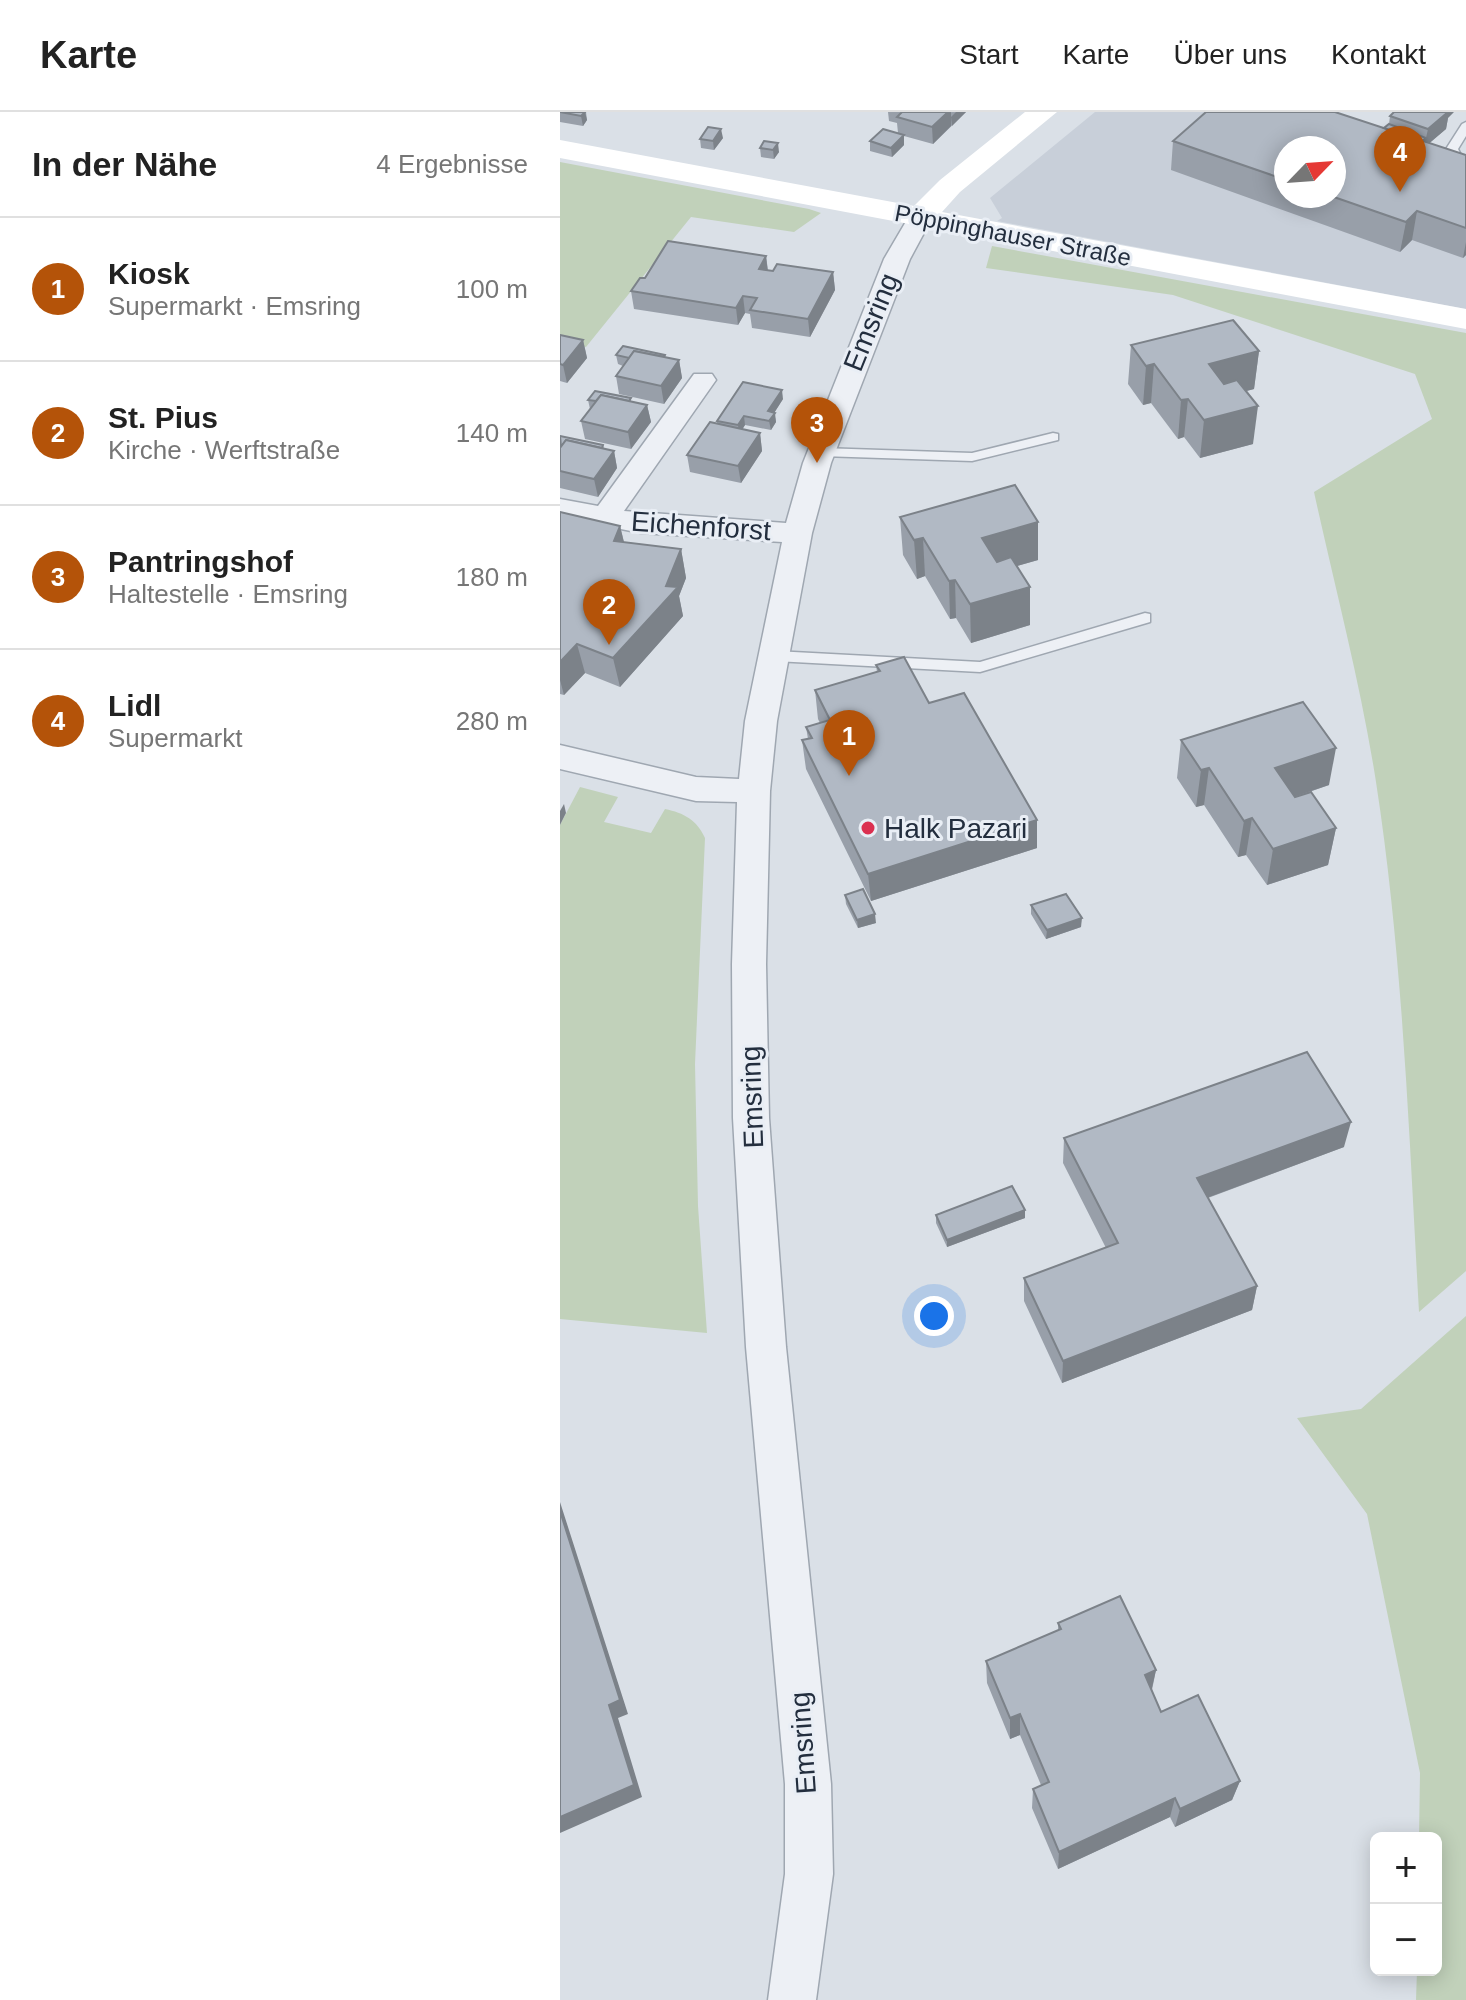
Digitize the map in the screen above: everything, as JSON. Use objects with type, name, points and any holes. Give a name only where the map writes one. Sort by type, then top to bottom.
[{"type":"main road","points":[[920,218],[950,186],[1043,112]]},
{"type":"main road","name":"Pöppinghauser Straße","points":[[560,149],[1466,319]]},
{"type":"street","name":"Emsring","points":[[792,2000],[809,1874],[808,1784],[766,1347],[751,1118],[749,964],[754,791],[761,721],[798,533],[821,452],[901,250],[920,218]]},
{"type":"street","name":"Eichenforst","points":[[604,518],[703,380]]},
{"type":"street","name":"Eichenforst","points":[[560,508],[641,524],[798,533]]},
{"type":"street","points":[[560,757],[696,789],[754,791]]},
{"type":"lane","points":[[1460,165],[1452,149],[1466,126]]},
{"type":"lane","points":[[821,452],[972,457],[1053,437]]},
{"type":"lane","points":[[775,656],[980,667],[1145,618]]},
{"type":"shaded area","points":[[1095,112],[1272,112],[1344,136],[1274,136],[1274,208],[1346,208],[1346,137],[1466,177],[1466,309],[997,221],[1002,218],[990,198]]},
{"type":"green space","points":[[560,162],[821,213],[794,232],[691,217],[586,347],[560,342]]},
{"type":"green space","points":[[992,246],[1466,333],[1466,1271],[1419,1312],[1404,1046],[1385,848],[1363,709],[1314,492],[1432,419],[1415,374],[1173,295],[986,268]]},
{"type":"green space","points":[[580,787],[618,797],[604,822],[651,833],[665,809],[689,818],[705,838],[695,1064],[698,1206],[707,1333],[560,1319],[560,825]]},
{"type":"green space","points":[[1466,1316],[1466,2000],[1416,2000],[1417,1976],[1442,1976],[1442,1832],[1419,1832],[1420,1773],[1367,1514],[1297,1418],[1361,1409]]},
{"type":"building","points":[[560,112],[585,112],[581,116]]},
{"type":"building","points":[[902,112],[948,112],[932,127],[897,117]]},
{"type":"building","points":[[1206,112],[1335,112],[1466,155],[1466,228],[1417,211],[1406,222],[1346,201],[1346,136],[1274,136],[1274,176],[1173,141]]},
{"type":"building","points":[[1394,112],[1448,112],[1428,129],[1390,116]]},
{"type":"building","points":[[1389,124],[1426,138],[1422,141],[1384,128]]},
{"type":"building","points":[[708,127],[721,129],[713,141],[700,139]]},
{"type":"building","points":[[883,129],[904,135],[891,148],[870,141]]},
{"type":"building","points":[[764,141],[778,143],[773,150],[760,148]]},
{"type":"building","points":[[668,241],[766,256],[759,269],[773,271],[777,264],[833,272],[808,319],[750,310],[757,298],[743,296],[736,308],[631,291],[640,278],[645,278]]},
{"type":"building","points":[[1233,320],[1259,351],[1209,364],[1224,384],[1237,380],[1258,406],[1204,420],[1188,399],[1181,400],[1154,364],[1146,366],[1131,345]]},
{"type":"building","points":[[560,335],[583,340],[563,365],[560,364]]},
{"type":"building","points":[[623,346],[665,355],[634,351],[629,358],[616,355]]},
{"type":"building","points":[[634,351],[679,360],[661,386],[616,376]]},
{"type":"building","points":[[743,382],[782,390],[768,411],[775,413],[769,421],[744,416],[738,425],[717,421]]},
{"type":"building","points":[[595,391],[631,398],[629,401],[601,395],[596,401],[588,400]]},
{"type":"building","points":[[601,395],[647,405],[628,432],[581,421]]},
{"type":"building","points":[[710,422],[760,433],[738,466],[687,455]]},
{"type":"building","points":[[560,436],[603,445],[602,448],[566,440],[561,447]]},
{"type":"building","points":[[566,440],[614,451],[594,479],[560,471],[560,448]]},
{"type":"building","points":[[1015,485],[1038,522],[982,538],[997,562],[1011,557],[1030,587],[970,604],[955,580],[949,581],[923,538],[914,540],[900,517]]},
{"type":"building","points":[[560,512],[620,526],[614,541],[681,549],[666,586],[678,587],[613,658],[577,644],[560,662]]},
{"type":"building","points":[[904,657],[929,703],[964,693],[1037,820],[868,874],[802,740],[812,738],[806,727],[830,720],[815,690],[880,671],[876,665]]},
{"type":"building","points":[[1303,702],[1336,748],[1275,768],[1295,797],[1311,792],[1336,828],[1273,849],[1252,818],[1244,821],[1209,768],[1201,770],[1181,740]]},
{"type":"building","points":[[863,889],[875,914],[857,920],[845,895]]},
{"type":"building","points":[[1066,894],[1082,918],[1047,930],[1031,905]]},
{"type":"building","points":[[1307,1052],[1351,1122],[1197,1178],[1257,1286],[1063,1361],[1024,1278],[1118,1243],[1064,1138]]},
{"type":"building","points":[[1012,1186],[1025,1210],[947,1240],[936,1215]]},
{"type":"building","points":[[560,1511],[620,1700],[609,1705],[634,1785],[560,1817]]},
{"type":"building","points":[[1120,1596],[1156,1670],[1145,1675],[1161,1712],[1198,1695],[1240,1781],[1180,1809],[1175,1798],[1059,1852],[1033,1789],[1049,1782],[1020,1714],[1010,1718],[986,1661],[1061,1629],[1058,1623]]},
{"type":"place","name":"Lidl","points":[[1400,192]]},
{"type":"place","name":"Pantringshof","points":[[817,463]]},
{"type":"place","name":"St. Pius","points":[[609,645]]},
{"type":"place","name":"Kiosk","points":[[849,776]]},
{"type":"place","name":"Halk Pazari","points":[[868,828]]}]
